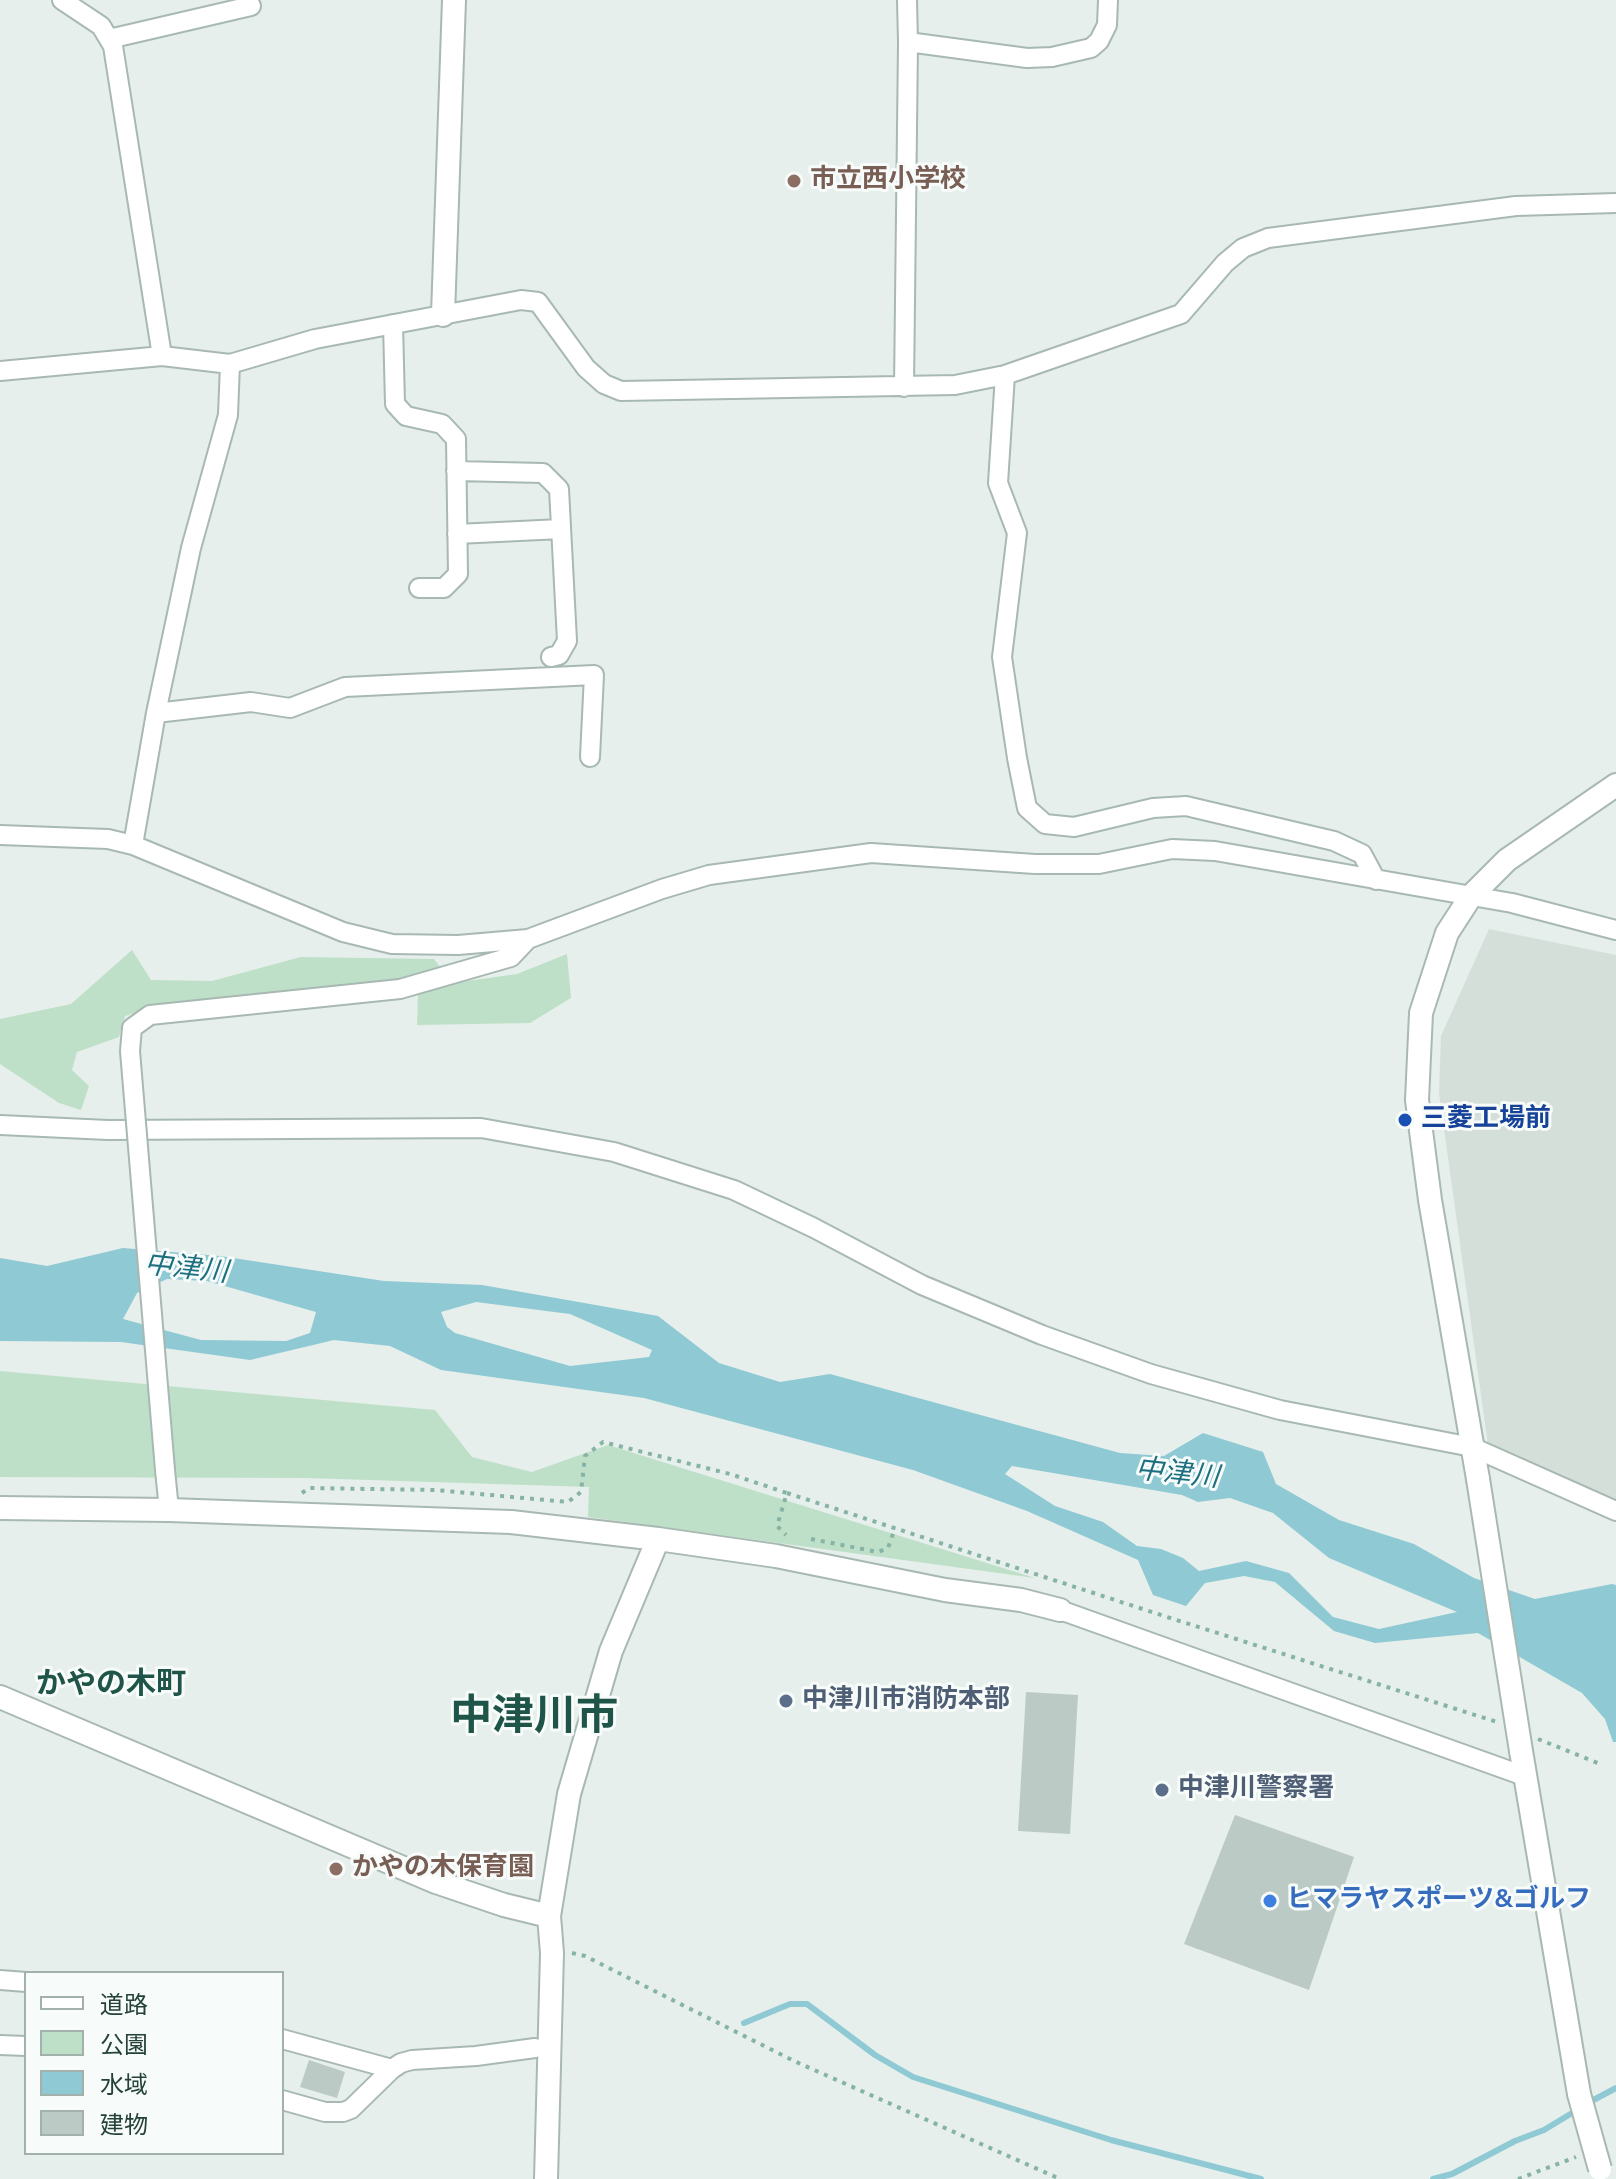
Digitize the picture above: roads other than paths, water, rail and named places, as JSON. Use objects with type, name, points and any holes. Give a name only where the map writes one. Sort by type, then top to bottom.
[{"type":"street","points":[[62,0],[101,26],[113,46],[162,356]]},
{"type":"street","points":[[443,315],[454,0]]},
{"type":"street","points":[[904,387],[907,0]]},
{"type":"street","points":[[908,42],[1027,58],[1052,57],[1091,48],[1099,41],[1107,25],[1108,0]]},
{"type":"street","points":[[109,39],[251,6]]},
{"type":"street","points":[[0,371],[162,356],[230,364],[315,339],[521,300],[538,302],[586,368],[604,384],[621,391],[955,385],[1005,375],[1181,314],[1225,263],[1243,248],[1268,238],[1516,206],[1616,203]]},
{"type":"street","points":[[393,324],[395,404],[406,416],[442,424],[456,439],[458,574],[444,588],[419,588]]},
{"type":"street","points":[[133,845],[156,713],[191,548],[228,415],[230,364]]},
{"type":"street","points":[[1005,375],[998,483],[1017,533],[1002,657],[1027,808],[1045,824],[1074,827],[1153,808],[1186,806],[1334,841],[1362,854],[1376,880]]},
{"type":"street","points":[[456,471],[543,473],[559,489],[567,641],[559,655],[551,657]]},
{"type":"street","points":[[457,534],[561,529]]},
{"type":"street","points":[[156,713],[251,702],[290,708],[345,687],[594,675],[590,757]]},
{"type":"street","points":[[1598,2167],[1579,2094],[1527,1777],[1527,1744],[1472,1447],[1430,1200],[1417,1100],[1421,1013],[1447,933],[1471,896],[1507,860],[1616,785]]},
{"type":"street","points":[[0,835],[108,839],[133,845],[343,932],[392,944],[458,945],[528,939],[662,889],[709,875],[871,853],[1035,864],[1099,864],[1172,849],[1215,851],[1512,903],[1616,930]]},
{"type":"street","points":[[169,1510],[130,1051],[132,1028],[150,1015],[400,989],[511,957],[528,939]]},
{"type":"street","points":[[0,1125],[108,1130],[481,1128],[614,1152],[734,1190],[922,1285],[1042,1335],[1151,1374],[1280,1410],[1472,1447],[1616,1511]]},
{"type":"street","points":[[0,1508],[169,1510],[511,1522],[776,1556],[945,1590],[1021,1600],[1060,1610],[1527,1777]]},
{"type":"street","points":[[546,2179],[552,1953],[549,1916],[569,1794],[611,1651],[658,1539]]},
{"type":"street","points":[[0,1697],[436,1882],[504,1905],[549,1916]]},
{"type":"street","points":[[0,1980],[24,1982]]},
{"type":"street","points":[[284,2040],[392,2069]]},
{"type":"street","points":[[0,2045],[24,2046]]},
{"type":"street","points":[[284,2101],[325,2112],[343,2112],[351,2109],[392,2069],[412,2060],[535,2048]]},
{"type":"water","name":"中津川","points":[[123,1248],[220,1256],[384,1281],[482,1285],[658,1316],[719,1363],[780,1382],[830,1374],[1120,1453],[1164,1456],[1203,1433],[1263,1452],[1276,1484],[1339,1520],[1414,1544],[1474,1578],[1535,1599],[1616,1585],[1616,1742],[1613,1742],[1605,1719],[1582,1693],[1478,1633],[1375,1643],[1334,1631],[1275,1582],[1244,1576],[1205,1583],[1186,1606],[1153,1595],[1138,1560],[1027,1511],[913,1470],[644,1398],[441,1370],[390,1346],[334,1340],[250,1360],[121,1342],[0,1341],[0,1258],[47,1266]],"holes":[[[167,1279],[207,1281],[316,1312],[310,1333],[286,1341],[201,1340],[123,1319],[137,1293]],[[476,1302],[570,1314],[652,1350],[649,1357],[570,1366],[455,1333],[447,1327],[441,1312]],[[1012,1466],[1182,1495],[1198,1502],[1230,1498],[1273,1513],[1329,1558],[1457,1612],[1379,1629],[1333,1617],[1289,1573],[1246,1561],[1199,1571],[1183,1558],[1161,1549],[1137,1546],[1103,1522],[1055,1506],[1005,1474]]]},
{"type":"waterway","points":[[744,2023],[790,2004],[807,2004],[875,2055],[913,2077],[1111,2140],[1261,2179]]},
{"type":"waterway","points":[[1586,2104],[1616,2088]]},
{"type":"waterway","points":[[1433,2179],[1452,2174],[1515,2141],[1544,2130],[1577,2110]]},
{"type":"place","name":"市立西小学校","points":[[794,181]]},
{"type":"place","name":"三菱工場前","points":[[1405,1120]]},
{"type":"place","name":"中津川市消防本部","points":[[786,1701]]},
{"type":"place","name":"中津川警察署","points":[[1162,1790]]},
{"type":"place","name":"かやの木保育園","points":[[336,1869]]},
{"type":"place","name":"ヒマラヤスポーツ&ゴルフ","points":[[1270,1901]]},
{"type":"district","name":"かやの木町","points":[[111,1686]]},
{"type":"district","name":"中津川市","points":[[534,1719]]}]
